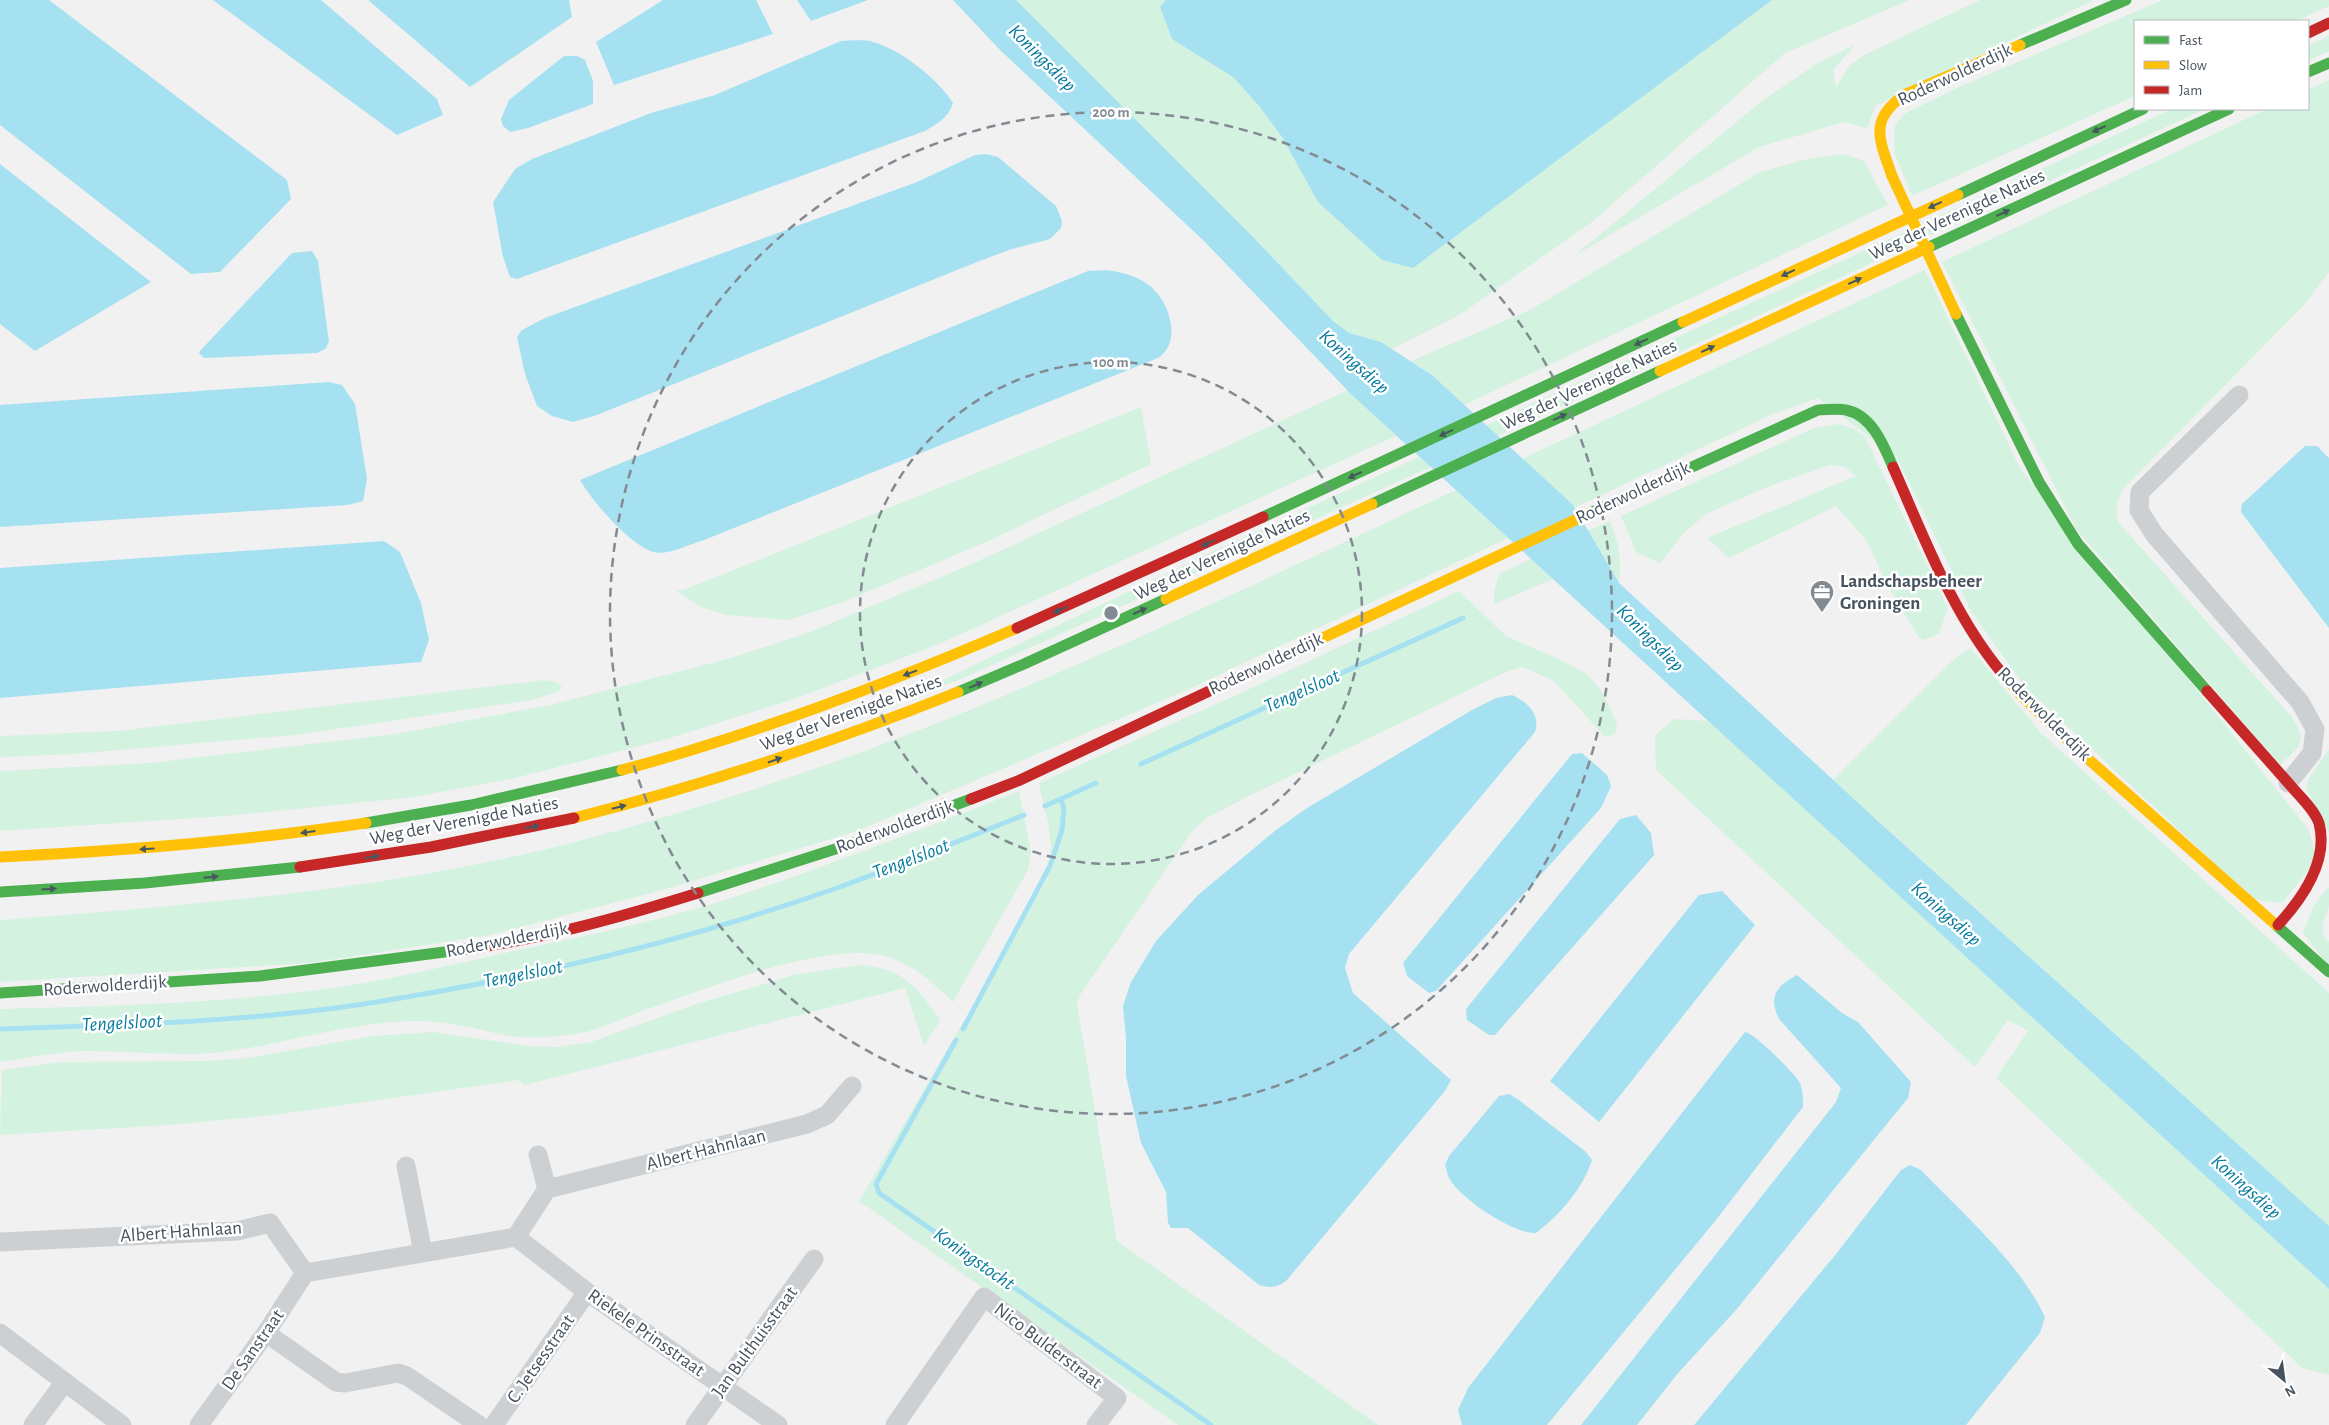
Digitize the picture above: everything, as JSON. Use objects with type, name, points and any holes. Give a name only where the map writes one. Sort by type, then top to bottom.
[{"type":"main road","name":"Roderwolderdijk","points":[[2126,0],[1906,94],[1891,104],[1884,114],[1880,142],[1892,176],[1956,314],[2039,482],[2078,544],[2288,783],[2319,822],[2327,847],[2318,879],[2308,894],[2278,926]]},
{"type":"main road","points":[[2309,33],[2329,23]]},
{"type":"main road","points":[[2309,72],[2329,63]]},
{"type":"main road","name":"Weg der Verenigde Naties","points":[[0,858],[212,844],[300,833],[443,811],[508,798],[631,768],[769,726],[966,651],[1400,454],[2141,110]]},
{"type":"main road","name":"Weg der Verenigde Naties","points":[[0,892],[116,886],[266,872],[476,839],[652,798],[808,749],[939,701],[1033,660],[2227,110]]},
{"type":"main road","name":"Roderwolderdijk","points":[[0,993],[260,976],[464,950],[520,940],[624,916],[854,844],[1020,780],[1664,478],[1818,410],[1846,410],[1866,420],[1881,440],[1934,560],[1968,625],[1992,660],[2020,694],[2078,750],[2329,972]]},
{"type":"street","points":[[2239,395],[2140,492],[2139,510],[2154,534],[2300,702],[2315,728],[2312,753],[2288,783]]},
{"type":"street","name":"Albert Hahnlaan","points":[[547,1189],[807,1124],[827,1115],[852,1086]]},
{"type":"street","points":[[305,1273],[516,1237],[547,1189],[538,1155]]},
{"type":"street","points":[[406,1166],[423,1253]]},
{"type":"street","name":"Albert Hahnlaan","points":[[0,1242],[237,1231],[270,1223],[305,1273]]},
{"type":"street","name":"Riekele Prinsstraat","points":[[516,1237],[588,1292],[778,1425]]},
{"type":"street","name":"Jan Bulthuisstraat","points":[[695,1425],[814,1258]]},
{"type":"street","name":"De Sanstraat","points":[[199,1425],[266,1333],[305,1273]]},
{"type":"street","name":"C. Jetsesstraat","points":[[494,1425],[588,1292]]},
{"type":"street","name":"Nico Bulderstraat","points":[[895,1425],[984,1297],[1117,1398],[1096,1425]]},
{"type":"street","points":[[0,1333],[122,1425]]},
{"type":"street","points":[[266,1333],[336,1382],[345,1383],[398,1374],[406,1376],[479,1425]]},
{"type":"street","points":[[32,1425],[64,1383]]},
{"type":"green space","points":[[1016,0],[1166,0],[1160,7],[1204,58],[1233,77],[1259,106],[1282,137],[1318,202],[1413,268],[1772,0],[1910,0],[1785,53],[1592,222],[1458,316],[1392,349],[1381,342],[1349,333],[1333,321],[1255,239]]},
{"type":"green space","points":[[1980,0],[2094,0],[1875,106],[1867,128],[1844,122],[1759,147],[1574,256],[1763,100],[1816,64],[1856,44],[1833,70],[1836,87],[1850,65],[1868,53]]},
{"type":"green space","points":[[2163,0],[2329,0],[2329,6],[2298,20],[2134,20],[2134,96],[1912,196],[1894,152],[1895,125],[1904,114],[1961,86]]},
{"type":"green space","points":[[2329,36],[2329,51],[2309,61],[2309,46]]},
{"type":"green space","points":[[2329,80],[2329,272],[2303,306],[2123,489],[2116,510],[2119,523],[2297,725],[2301,738],[2300,744],[2280,765],[2076,529],[1942,262],[2265,110],[2309,110],[2309,90]]},
{"type":"green space","points":[[2170,110],[2203,110],[1930,236],[1924,223]]},
{"type":"green space","points":[[1844,154],[1864,161],[1888,205],[1464,405],[1432,375],[1411,361],[1530,310],[1760,172],[1807,159]]},
{"type":"green space","points":[[1907,231],[1913,244],[1498,436],[1486,425]]},
{"type":"green space","points":[[1925,270],[2020,468],[2309,830],[2317,859],[2284,901],[2277,903],[2253,899],[2026,688],[1971,611],[1897,458],[1818,398],[1773,414],[1574,508],[1522,459]]},
{"type":"green space","points":[[1348,390],[1396,436],[939,644],[794,699],[667,739],[515,778],[414,797],[226,816],[0,831],[0,771],[150,763],[395,734],[550,705],[727,659],[805,634],[974,563]]},
{"type":"green space","points":[[1141,407],[1151,464],[986,542],[846,601],[789,620],[726,615],[701,607],[676,590],[683,590]]},
{"type":"green space","points":[[1839,424],[1864,435],[1948,608],[1939,634],[1924,640],[1919,638],[1888,586],[1866,540],[1836,506],[1729,558],[1707,538],[1856,476],[1845,467],[1830,465],[1770,486],[1706,514],[1686,531],[1660,563],[1636,552],[1621,516],[1814,428]]},
{"type":"green space","points":[[1419,457],[1431,467],[954,682],[909,696],[1212,552]]},
{"type":"green space","points":[[1456,490],[1508,538],[1189,689],[857,831],[670,888],[491,935],[310,963],[0,982],[0,920],[219,901],[364,884],[436,872],[508,858],[579,841],[666,817],[795,776],[990,702],[1191,614]]},
{"type":"green space","points":[[1610,521],[1619,552],[1619,583],[1587,531]]},
{"type":"green space","points":[[1531,559],[1553,579],[1494,604],[1494,591],[1499,574]]},
{"type":"green space","points":[[1459,591],[1506,636],[1567,663],[1589,676],[1602,692],[1617,723],[1616,732],[1611,736],[1605,737],[1554,681],[1523,667],[1506,672],[1245,798],[1207,818],[1193,830],[1080,995],[1077,1004],[1117,1241],[1378,1425],[1178,1425],[859,1201],[1047,879],[1050,867],[1051,843],[1039,783],[1230,698]]},
{"type":"green space","points":[[1970,648],[2041,733],[2329,993],[2329,1226],[1833,780],[1952,661]]},
{"type":"green space","points":[[544,680],[556,682],[562,687],[557,692],[532,700],[295,735],[74,754],[0,757],[0,736],[118,731]]},
{"type":"green space","points":[[1674,719],[1709,721],[2329,1289],[2329,1375],[2302,1368],[1996,1078],[2028,1031],[2008,1020],[1975,1067],[1656,770],[1655,735]]},
{"type":"green space","points":[[2329,749],[2329,833],[2306,787],[2309,778]]},
{"type":"green space","points":[[1019,791],[1031,852],[1028,870],[953,1002],[922,975],[900,961],[874,954],[860,953],[808,959],[779,965],[645,1010],[602,1027],[567,1035],[518,1037],[442,1022],[393,1022],[344,1029],[222,1052],[172,1054],[77,1051],[0,1062],[0,1009],[158,1004],[277,995],[339,987],[429,970],[638,924],[722,901],[834,862]]},
{"type":"green space","points":[[2327,888],[2329,888],[2329,905],[2322,928],[2329,942],[2329,967],[2303,933],[2313,907]]},
{"type":"green space","points":[[858,965],[886,969],[897,974],[924,998],[940,1021],[924,1046],[905,988],[525,1085],[518,1080],[273,1115],[170,1125],[0,1135],[2,1070],[59,1062],[208,1061],[247,1058],[373,1036],[433,1032],[527,1046],[556,1047],[591,1042],[696,1004],[794,975]]},
{"type":"water","points":[[0,0],[49,0],[287,180],[291,199],[220,272],[191,274],[0,125]]},
{"type":"water","points":[[213,0],[321,0],[437,99],[443,115],[397,135]]},
{"type":"water","points":[[368,0],[569,0],[572,17],[470,87]]},
{"type":"water","points":[[663,0],[756,0],[773,34],[614,85],[596,42]]},
{"type":"water","points":[[797,0],[868,0],[811,21]]},
{"type":"water","name":"Koningsdiep","points":[[953,0],[1016,0],[1255,239],[1333,321],[1349,333],[1381,342],[1432,375],[1573,505],[1619,583],[1879,822],[2329,1226],[2329,1289],[1352,395],[1204,241],[1000,50]]},
{"type":"water","points":[[1166,0],[1772,0],[1413,268],[1382,260],[1318,202],[1282,137],[1259,106],[1233,77],[1172,39],[1160,7]]},
{"type":"water","points":[[861,40],[873,42],[883,45],[906,58],[918,66],[947,94],[953,103],[949,112],[938,123],[925,131],[517,279],[510,277],[503,257],[493,202],[515,169],[532,159],[651,113],[715,95],[841,41]]},
{"type":"water","points":[[564,56],[577,56],[585,60],[593,81],[593,104],[528,128],[510,132],[503,126],[501,119],[509,100]]},
{"type":"water","points":[[986,154],[998,157],[1056,206],[1062,221],[1061,228],[1050,239],[1009,250],[977,262],[597,415],[573,422],[552,416],[537,406],[525,374],[517,337],[522,330],[545,318],[917,182],[975,155]]},
{"type":"water","points":[[0,164],[151,282],[35,351],[0,324]]},
{"type":"water","points":[[312,251],[318,261],[329,342],[325,349],[317,353],[204,358],[199,353],[292,253]]},
{"type":"water","points":[[1106,270],[1135,277],[1150,286],[1163,301],[1170,322],[1171,332],[1170,342],[1166,351],[1158,358],[670,552],[659,553],[649,550],[626,535],[604,512],[580,480],[1088,271]]},
{"type":"water","points":[[329,382],[342,385],[355,404],[367,479],[363,501],[348,505],[0,527],[0,405]]},
{"type":"water","points":[[2305,446],[2317,446],[2329,458],[2329,628],[2241,512],[2242,504]]},
{"type":"water","points":[[384,541],[400,552],[421,603],[429,640],[421,662],[0,698],[0,568]]},
{"type":"water","points":[[1512,695],[1523,701],[1531,709],[1536,720],[1535,732],[1349,954],[1345,968],[1353,993],[1451,1080],[1445,1091],[1286,1281],[1273,1287],[1259,1285],[1188,1228],[1171,1228],[1168,1223],[1166,1192],[1141,1143],[1126,1076],[1126,1038],[1123,1006],[1131,982],[1156,941],[1198,895],[1276,830],[1307,808],[1472,710],[1496,698]]},
{"type":"water","points":[[1582,753],[1607,775],[1611,786],[1601,808],[1436,991],[1429,993],[1407,976],[1403,963],[1572,754]]},
{"type":"water","points":[[1636,815],[1651,833],[1654,855],[1495,1035],[1489,1035],[1467,1020],[1466,1009],[1620,819]]},
{"type":"water","points":[[1722,891],[1755,925],[1599,1122],[1550,1081],[1699,895]]},
{"type":"water","points":[[1797,975],[1842,1013],[1858,1022],[1911,1082],[1908,1098],[1736,1310],[1679,1372],[1637,1425],[1581,1425],[1836,1102],[1841,1088],[1779,1019],[1776,1011],[1774,998],[1776,993],[1784,983]]},
{"type":"water","points":[[1745,1032],[1765,1046],[1797,1078],[1802,1089],[1803,1107],[1716,1220],[1547,1425],[1462,1425],[1458,1410],[1468,1388]]},
{"type":"water","points":[[1509,1094],[1586,1152],[1592,1160],[1577,1191],[1554,1218],[1536,1233],[1526,1232],[1503,1222],[1468,1199],[1453,1184],[1445,1165],[1449,1156],[1499,1096]]},
{"type":"water","points":[[1910,1165],[1921,1170],[2006,1258],[2021,1277],[2045,1317],[2040,1333],[1966,1425],[1694,1425],[1836,1254],[1901,1170]]},
{"type":"waterway","name":"Tengelsloot","points":[[1141,764],[1463,618]]},
{"type":"waterway","name":"Tengelsloot","points":[[1045,806],[1096,783]]},
{"type":"waterway","name":"Koningstocht","points":[[963,1029],[1050,866],[1062,830],[1064,809],[1061,799]]},
{"type":"waterway","name":"Tengelsloot","points":[[0,1029],[182,1022],[274,1015],[364,1004],[544,971],[662,942],[779,907],[837,888],[1024,815]]},
{"type":"waterway","name":"Koningstocht","points":[[956,1040],[876,1184],[879,1193],[1211,1425]]},
{"type":"traffic: fast","points":[[2020,45],[2126,0]]},
{"type":"traffic: fast","points":[[2309,72],[2329,63]]},
{"type":"traffic: fast","points":[[1958,195],[2141,110]]},
{"type":"traffic: fast","points":[[1929,247],[2227,110]]},
{"type":"traffic: fast","points":[[1956,314],[2039,482],[2078,544],[2207,691]]},
{"type":"traffic: fast","points":[[1263,517],[1683,322]]},
{"type":"traffic: fast","points":[[1372,504],[1660,371]]},
{"type":"traffic: fast","points":[[1590,513],[1818,410],[1843,409],[1863,418],[1876,432],[1893,467]]},
{"type":"traffic: fast","points":[[958,692],[1166,599]]},
{"type":"traffic: fast","points":[[366,823],[471,805],[622,770]]},
{"type":"traffic: fast","points":[[698,893],[854,843],[971,799]]},
{"type":"traffic: fast","points":[[0,892],[145,883],[300,867]]},
{"type":"traffic: fast","points":[[2276,925],[2329,972]]},
{"type":"traffic: fast","points":[[0,993],[260,976],[452,951]]},
{"type":"traffic: slow","points":[[1892,176],[1883,151],[1880,130],[1881,121],[1894,103],[1906,94],[2020,45]]},
{"type":"traffic: slow","points":[[1892,176],[1956,314]]},
{"type":"traffic: slow","points":[[1683,322],[1958,195]]},
{"type":"traffic: slow","points":[[1660,371],[1929,247]]},
{"type":"traffic: slow","points":[[1166,599],[1372,504]]},
{"type":"traffic: slow","points":[[1252,671],[1590,513]]},
{"type":"traffic: slow","points":[[622,770],[773,724],[871,688],[1017,628]]},
{"type":"traffic: slow","points":[[2001,672],[2020,694],[2078,750],[2276,925]]},
{"type":"traffic: slow","points":[[574,818],[720,777],[864,728],[958,692]]},
{"type":"traffic: slow","points":[[0,857],[92,852],[183,844],[366,823]]},
{"type":"traffic: jam","points":[[2309,33],[2329,23]]},
{"type":"traffic: jam","points":[[1893,467],[1953,600],[2001,672]]},
{"type":"traffic: jam","points":[[1017,628],[1263,517]]},
{"type":"traffic: jam","points":[[971,799],[1020,780],[1252,671]]},
{"type":"traffic: jam","points":[[2207,691],[2307,803],[2319,823],[2321,837],[2317,865],[2304,891],[2278,925]]},
{"type":"traffic: jam","points":[[300,867],[431,847],[574,818]]},
{"type":"traffic: jam","points":[[452,951],[483,947],[576,928],[698,893]]},
{"type":"place","name":"Landschapsbeheer Groningen","points":[[1822,613]]}]
